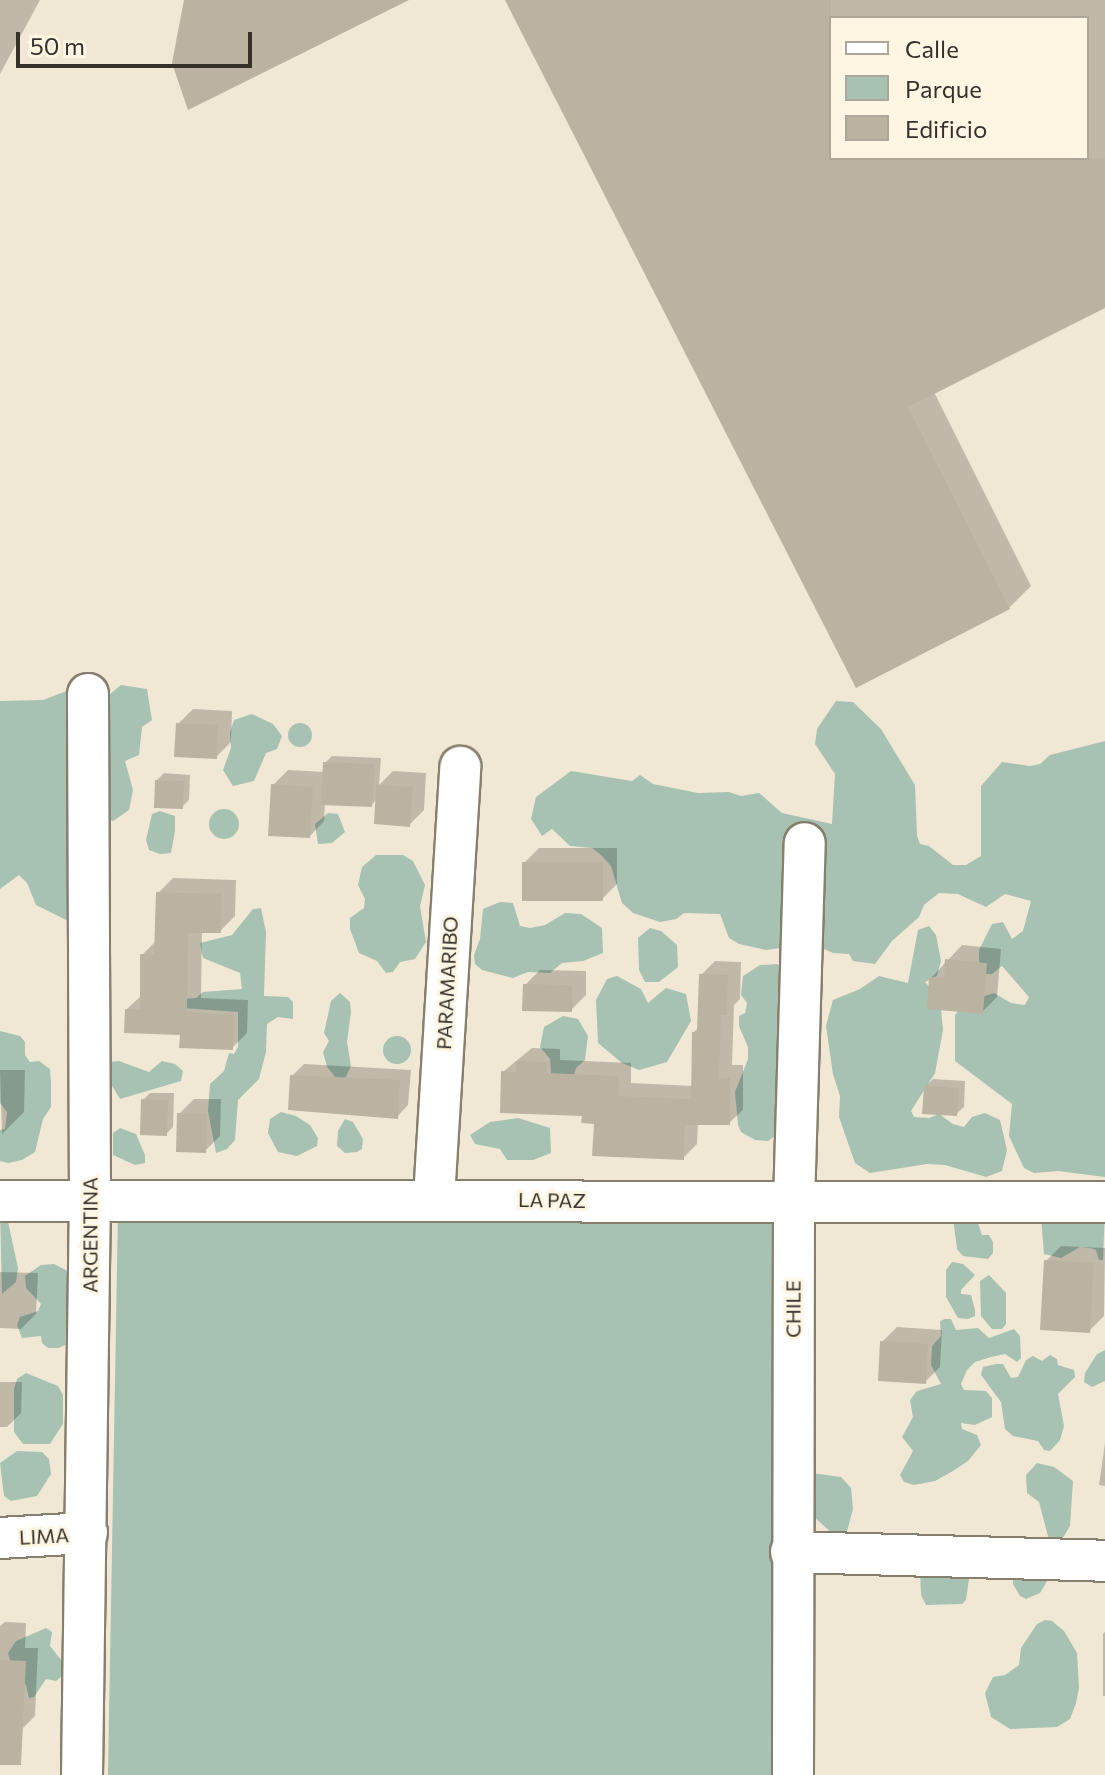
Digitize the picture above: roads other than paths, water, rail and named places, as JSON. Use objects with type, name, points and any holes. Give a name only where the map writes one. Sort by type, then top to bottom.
[{"type":"street","name":"ARGENTINA","points":[[82,1775],[90,1198],[88,694]]},
{"type":"street","name":"PARAMARIBO","points":[[434,1198],[460,767]]},
{"type":"street","name":"CHILE","points":[[793,1775],[794,1204],[805,843]]},
{"type":"street","name":"LA PAZ","points":[[0,1201],[434,1198],[794,1204],[1105,1202]]},
{"type":"street","name":"LIMA","points":[[0,1538],[87,1533]]},
{"type":"street","points":[[791,1552],[1105,1561]]}]
